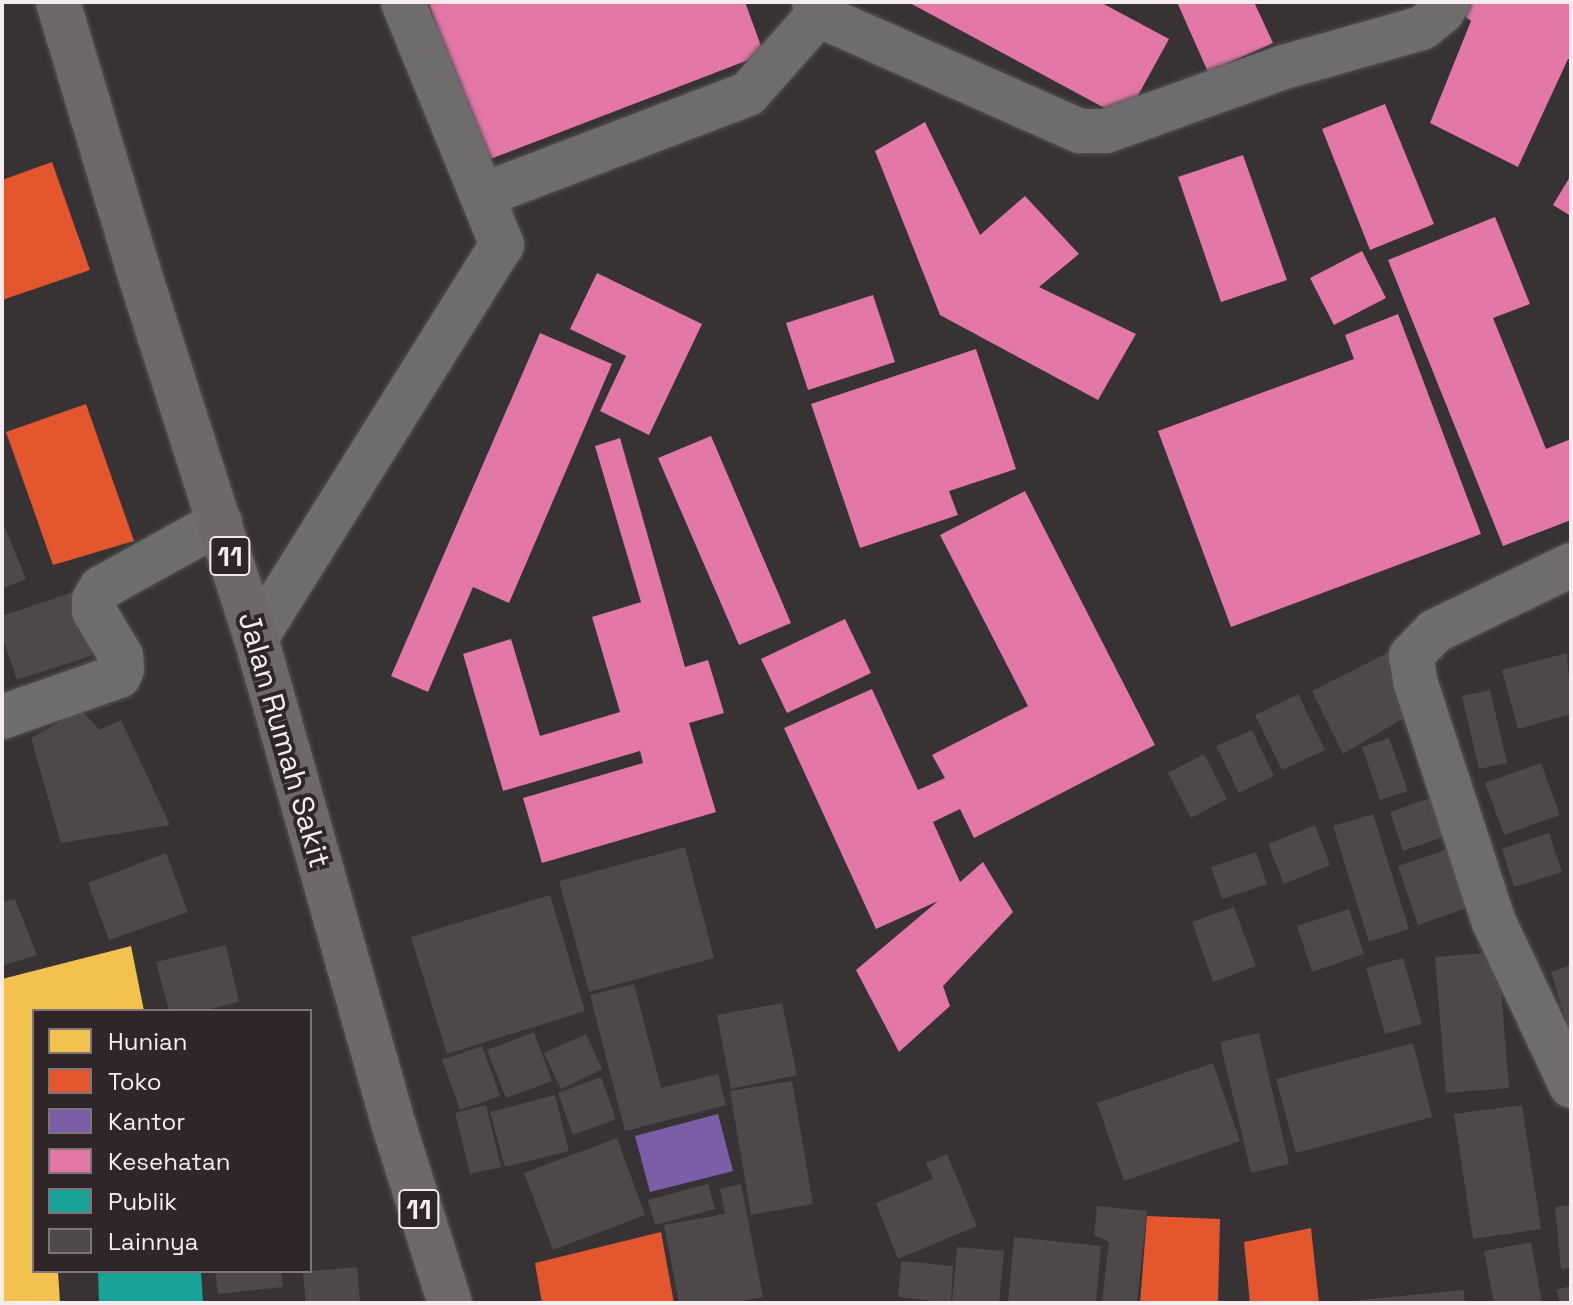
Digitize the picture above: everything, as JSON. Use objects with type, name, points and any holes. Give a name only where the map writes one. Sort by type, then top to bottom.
[{"type":"highway","name":"Jalan Rumah Sakit","points":[[58,2],[138,269],[256,638],[390,1113],[450,1303]]},
{"type":"street","points":[[256,638],[502,245],[403,2]]},
{"type":"street","points":[[483,195],[748,94],[816,9],[1080,131],[1106,131],[1284,67],[1422,28],[1442,12],[1448,2]]},
{"type":"street","points":[[2,717],[113,681],[119,676],[121,656],[94,611],[94,600],[101,588],[220,522]]},
{"type":"street","points":[[1571,565],[1435,631],[1411,656],[1416,684],[1494,922],[1571,1086]]},
{"type":"building: Hunian","points":[[131,946],[144,1009],[32,1009],[32,1273],[58,1273],[60,1303],[2,1303],[2,979]]},
{"type":"building: Toko","points":[[52,162],[90,270],[2,300],[2,180]]},
{"type":"building: Toko","points":[[86,404],[134,541],[53,565],[6,432]]},
{"type":"building: Toko","points":[[1147,1216],[1220,1219],[1218,1303],[1140,1303]]},
{"type":"building: Toko","points":[[1311,1228],[1319,1303],[1250,1303],[1244,1242]]},
{"type":"building: Toko","points":[[661,1232],[674,1303],[542,1303],[535,1263]]},
{"type":"building: Kantor","points":[[718,1114],[733,1171],[650,1192],[635,1136]]},
{"type":"building: Kesehatan","points":[[428,2],[745,2],[764,54],[485,161]]},
{"type":"building: Kesehatan","points":[[908,2],[1100,2],[1169,39],[1125,119]]},
{"type":"building: Kesehatan","points":[[1177,2],[1254,2],[1273,43],[1208,72]]},
{"type":"building: Kesehatan","points":[[1458,2],[1571,2],[1571,60],[1568,59],[1518,167],[1430,123],[1471,21],[1455,8]]},
{"type":"building: Kesehatan","points":[[1385,104],[1434,224],[1370,250],[1322,129]]},
{"type":"building: Kesehatan","points":[[925,122],[980,235],[1025,196],[1079,254],[1039,287],[1136,334],[1098,400],[940,315],[875,151]]},
{"type":"building: Kesehatan","points":[[1243,155],[1287,280],[1221,302],[1178,177]]},
{"type":"building: Kesehatan","points":[[1571,175],[1571,216],[1553,205]]},
{"type":"building: Kesehatan","points":[[1495,217],[1530,304],[1493,318],[1546,449],[1571,439],[1571,520],[1503,546],[1388,260]]},
{"type":"building: Kesehatan","points":[[1362,251],[1386,298],[1334,325],[1310,278]]},
{"type":"building: Kesehatan","points":[[597,273],[702,324],[649,435],[600,411],[626,356],[570,329]]},
{"type":"building: Kesehatan","points":[[873,295],[895,362],[808,390],[786,323]]},
{"type":"building: Kesehatan","points":[[1398,314],[1481,534],[1231,627],[1158,431],[1354,359],[1345,335]]},
{"type":"building: Kesehatan","points":[[540,333],[612,364],[509,603],[473,587],[428,692],[391,676]]},
{"type":"building: Kesehatan","points":[[976,349],[1016,469],[949,491],[958,515],[860,548],[811,404]]},
{"type":"building: Kesehatan","points":[[711,436],[791,623],[739,645],[658,458]]},
{"type":"building: Kesehatan","points":[[620,438],[685,667],[708,660],[724,713],[689,723],[716,812],[542,863],[523,798],[643,763],[640,751],[503,791],[463,654],[511,639],[540,736],[620,712],[592,617],[641,602],[595,446]]},
{"type":"building: Kesehatan","points":[[1025,491],[1155,745],[974,838],[960,809],[933,822],[960,882],[983,862],[1013,912],[943,986],[950,1006],[899,1052],[856,970],[938,901],[876,929],[784,728],[872,689],[918,790],[945,778],[932,755],[1028,706],[940,535]]},
{"type":"building: Kesehatan","points":[[845,619],[871,673],[787,713],[761,659]]},
{"type":"building: Publik","points":[[98,1273],[201,1273],[203,1303],[99,1303]]},
{"type":"building: Lainnya","points":[[2,521],[26,579],[2,589]]},
{"type":"building: Lainnya","points":[[82,589],[103,652],[17,680],[2,635],[2,616]]},
{"type":"building: Lainnya","points":[[1395,649],[1409,715],[1343,754],[1312,691]]},
{"type":"building: Lainnya","points":[[1567,653],[1571,714],[1518,729],[1502,670]]},
{"type":"building: Lainnya","points":[[1490,690],[1507,763],[1479,769],[1462,696]]},
{"type":"building: Lainnya","points":[[1298,694],[1325,750],[1282,770],[1255,715]]},
{"type":"building: Lainnya","points":[[81,710],[100,730],[121,720],[170,825],[61,843],[31,738]]},
{"type":"building: Lainnya","points":[[1252,730],[1274,776],[1239,793],[1216,746]]},
{"type":"building: Lainnya","points":[[1389,738],[1408,791],[1380,800],[1362,747]]},
{"type":"building: Lainnya","points":[[1204,754],[1227,799],[1191,818],[1168,773]]},
{"type":"building: Lainnya","points":[[1541,763],[1560,815],[1504,835],[1485,783]]},
{"type":"building: Lainnya","points":[[1444,793],[1457,832],[1403,851],[1390,812]]},
{"type":"building: Lainnya","points":[[1373,814],[1409,929],[1369,942],[1333,826]]},
{"type":"building: Lainnya","points":[[1315,825],[1330,865],[1284,884],[1268,844]]},
{"type":"building: Lainnya","points":[[1549,833],[1562,872],[1514,887],[1502,849]]},
{"type":"building: Lainnya","points":[[1463,844],[1483,902],[1418,925],[1398,866]]},
{"type":"building: Lainnya","points":[[685,847],[714,958],[589,992],[559,881]]},
{"type":"building: Lainnya","points":[[1256,852],[1267,884],[1222,899],[1211,867]]},
{"type":"building: Lainnya","points":[[166,853],[188,912],[109,940],[88,883]]},
{"type":"building: Lainnya","points":[[550,895],[585,1011],[447,1054],[411,937]]},
{"type":"building: Lainnya","points":[[15,899],[37,955],[2,966],[2,902]]},
{"type":"building: Lainnya","points":[[1234,907],[1256,966],[1213,982],[1192,922]]},
{"type":"building: Lainnya","points":[[1349,909],[1364,954],[1312,972],[1297,926]]},
{"type":"building: Lainnya","points":[[226,945],[239,1002],[211,1009],[168,1009],[156,962]]},
{"type":"building: Lainnya","points":[[1498,952],[1509,1088],[1446,1093],[1435,957]]},
{"type":"building: Lainnya","points":[[1403,958],[1422,1024],[1385,1034],[1366,968]]},
{"type":"building: Lainnya","points":[[1571,965],[1571,1034],[1570,1034],[1551,972]]},
{"type":"building: Lainnya","points":[[634,984],[661,1088],[718,1074],[726,1105],[625,1131],[590,995]]},
{"type":"building: Lainnya","points":[[782,1003],[797,1075],[731,1089],[717,1015]]},
{"type":"building: Lainnya","points":[[534,1032],[552,1081],[506,1098],[487,1050]]},
{"type":"building: Lainnya","points":[[1259,1033],[1289,1164],[1251,1173],[1220,1042]]},
{"type":"building: Lainnya","points":[[586,1034],[602,1069],[561,1089],[544,1053]]},
{"type":"building: Lainnya","points":[[1413,1043],[1432,1117],[1296,1153],[1276,1079]]},
{"type":"building: Lainnya","points":[[482,1046],[500,1096],[460,1110],[442,1060]]},
{"type":"building: Lainnya","points":[[1213,1063],[1240,1141],[1124,1181],[1097,1103]]},
{"type":"building: Lainnya","points":[[601,1077],[616,1119],[573,1135],[558,1093]]},
{"type":"building: Lainnya","points":[[792,1081],[813,1204],[751,1215],[730,1091]]},
{"type":"building: Lainnya","points":[[555,1095],[569,1151],[505,1167],[490,1112]]},
{"type":"building: Lainnya","points":[[486,1105],[501,1167],[470,1174],[455,1113]]},
{"type":"building: Lainnya","points":[[1522,1105],[1541,1229],[1473,1239],[1454,1114]]},
{"type":"building: Lainnya","points":[[617,1138],[645,1215],[553,1250],[524,1173]]},
{"type":"building: Lainnya","points":[[947,1154],[977,1226],[898,1259],[876,1203],[933,1179],[926,1163]]},
{"type":"building: Lainnya","points":[[708,1184],[715,1209],[655,1225],[648,1200]]},
{"type":"building: Lainnya","points":[[741,1184],[763,1297],[731,1303],[679,1303],[664,1225],[725,1214],[720,1189]]},
{"type":"building: Lainnya","points":[[1571,1205],[1571,1268],[1561,1269],[1555,1207]]},
{"type":"building: Lainnya","points":[[1097,1206],[1147,1211],[1137,1303],[1102,1303],[1109,1242],[1094,1235]]},
{"type":"building: Lainnya","points":[[1014,1237],[1101,1246],[1096,1303],[1008,1303]]},
{"type":"building: Lainnya","points":[[1531,1242],[1542,1303],[1494,1303],[1484,1251]]},
{"type":"building: Lainnya","points":[[957,1247],[1004,1251],[999,1303],[952,1303]]},
{"type":"building: Lainnya","points":[[901,1261],[953,1266],[951,1303],[898,1297]]},
{"type":"building: Lainnya","points":[[357,1267],[360,1303],[306,1303],[303,1273]]},
{"type":"building: Lainnya","points":[[215,1273],[281,1273],[283,1287],[218,1294]]},
{"type":"building: Lainnya","points":[[1571,1286],[1571,1303],[1560,1303],[1556,1290]]},
{"type":"building: Lainnya","points":[[1464,1290],[1465,1303],[1360,1303],[1359,1300]]}]
